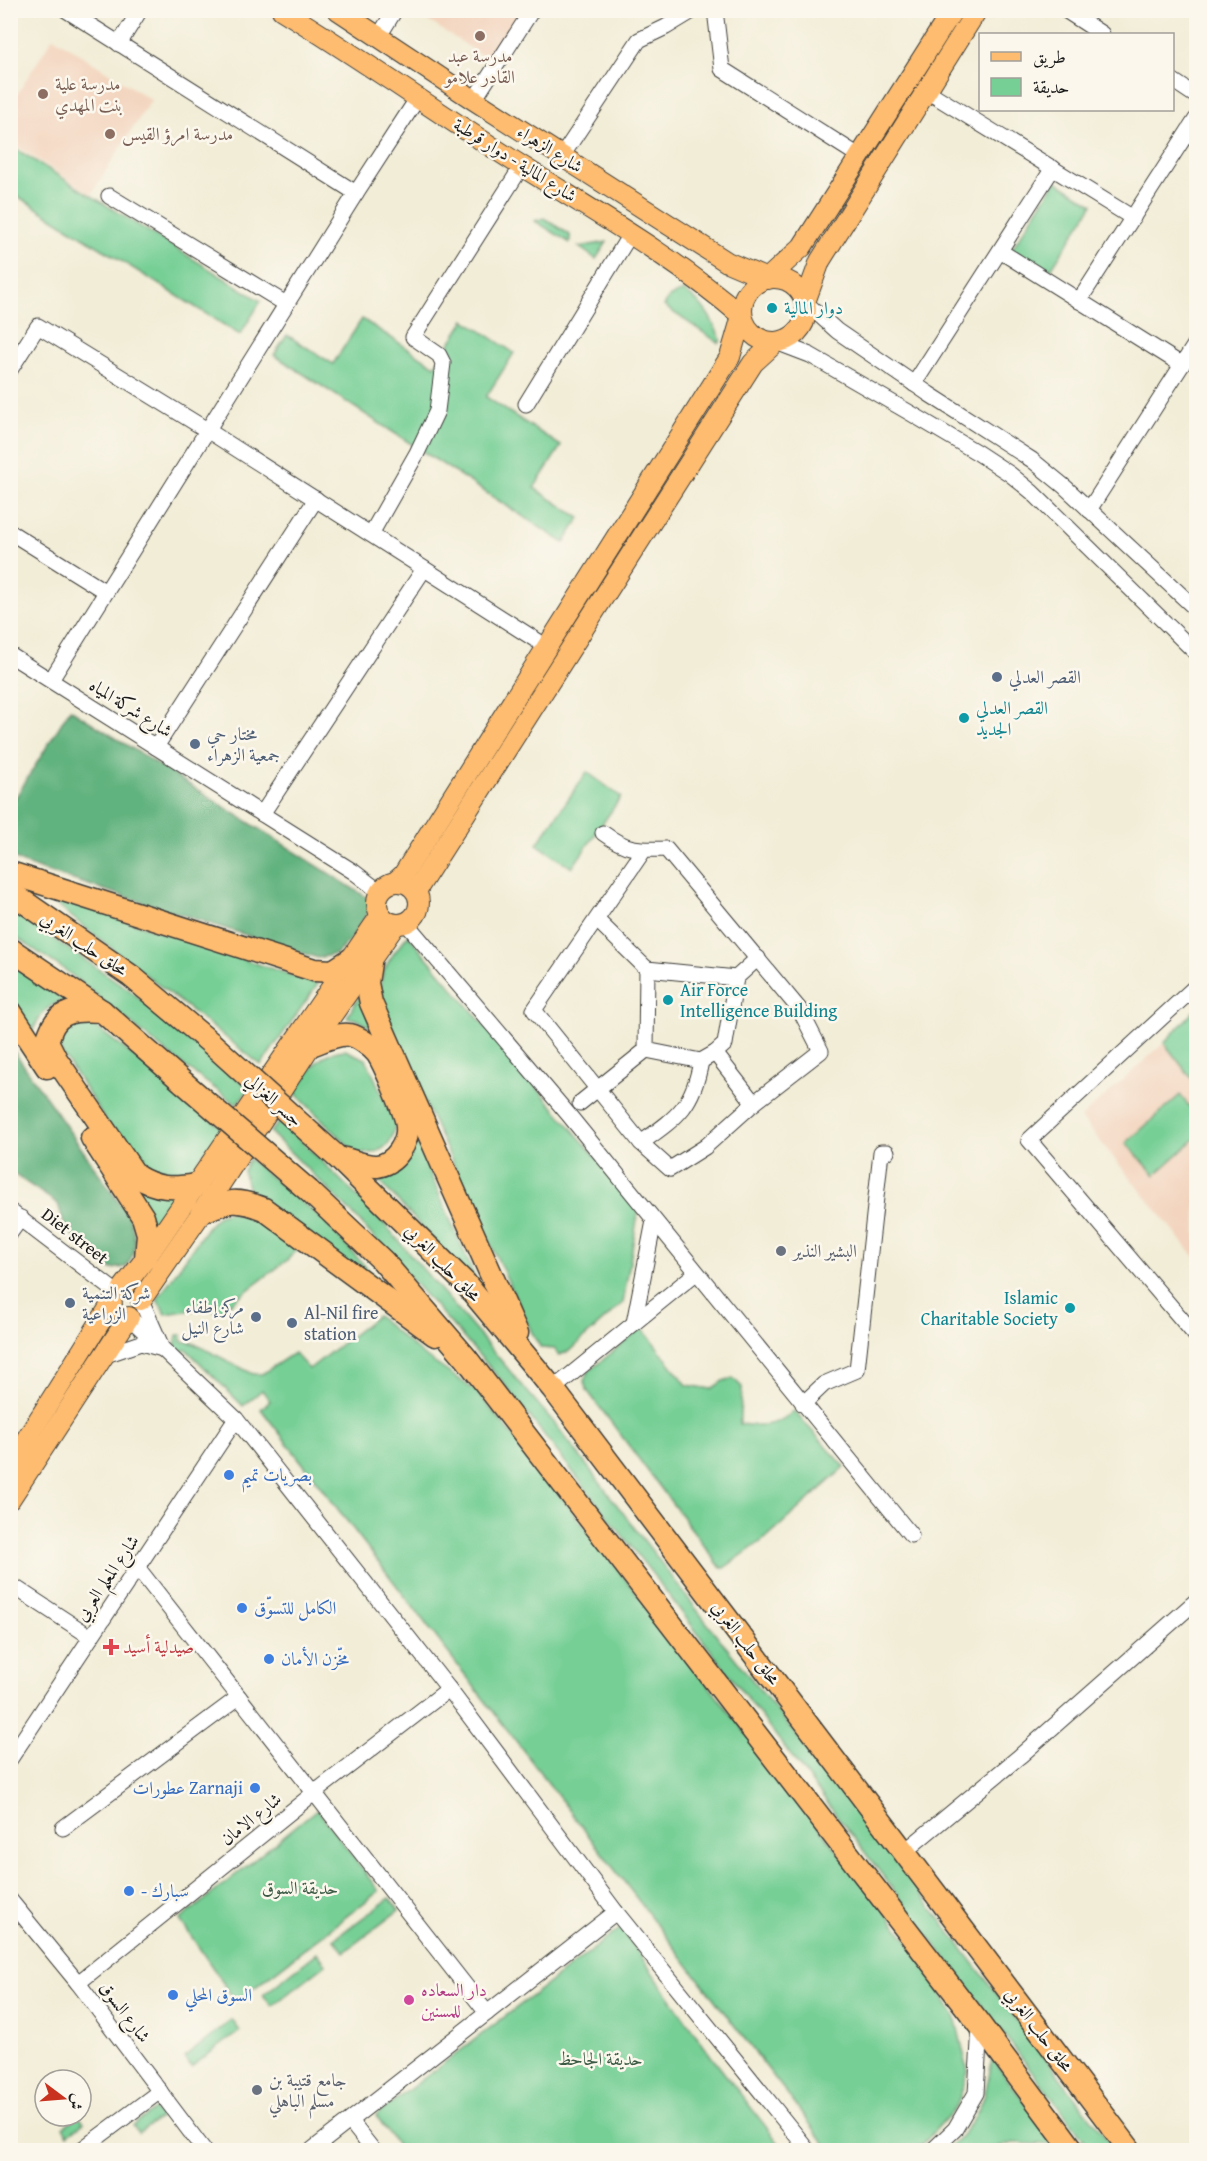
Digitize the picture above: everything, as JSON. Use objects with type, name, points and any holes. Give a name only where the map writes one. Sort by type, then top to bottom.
[{"type":"highway","points":[[10,873],[314,970],[333,970],[361,961],[371,1003],[528,1359]]},
{"type":"highway","name":"محلق حلب الغربي","points":[[10,892],[131,976],[212,1044]]},
{"type":"highway","points":[[10,949],[102,1011],[309,1191],[383,1261],[466,1358],[980,2025],[1074,2151]]},
{"type":"highway","points":[[10,1011],[143,1217],[148,1234],[146,1258]]},
{"type":"highway","points":[[102,1011],[69,1012],[56,1021],[47,1041],[56,1059],[136,1176],[149,1184],[175,1189],[196,1185]]},
{"type":"highway","points":[[310,1045],[336,1036],[352,1035],[365,1043],[377,1054],[402,1109],[407,1126],[403,1146],[393,1160],[376,1166],[337,1156]]},
{"type":"highway","name":"جسر الغزالي","points":[[212,1044],[337,1156]]},
{"type":"highway","name":"محلق حلب الغربي","points":[[337,1156],[465,1283],[553,1389],[1130,2151]]},
{"type":"highway","points":[[202,1212],[224,1202],[246,1202],[264,1209],[466,1358]]},
{"type":"main road","name":"شارع المالية - دوار قرطبة","points":[[282,10],[417,99],[631,233],[710,288],[742,316]]},
{"type":"main road","name":"شارع الزهراء","points":[[338,10],[727,262],[767,279]]},
{"type":"main road","points":[[767,279],[802,247],[953,10]]},
{"type":"main road","points":[[805,302],[820,261],[977,10]]},
{"type":"main road","points":[[394,921],[377,904],[387,887],[403,875],[730,357],[742,316],[744,297],[758,282],[777,278],[795,285],[805,302],[806,312],[800,329],[785,340],[776,342],[766,341],[751,332],[742,316]]},
{"type":"main road","points":[[416,891],[753,363],[776,342]]},
{"type":"main road","points":[[10,1465],[117,1294],[146,1258],[196,1185],[361,961],[394,921],[412,920],[419,910],[420,903],[416,891],[407,884],[387,887]]},
{"type":"main road","points":[[10,1499],[129,1317],[140,1309],[141,1300],[202,1212],[310,1045],[361,961]]},
{"type":"main road","points":[[117,1294],[132,1288],[137,1291],[141,1300]]},
{"type":"main road","points":[[117,1294],[113,1308],[119,1316],[129,1317]]},
{"type":"street","points":[[66,10],[356,193]]},
{"type":"street","points":[[119,44],[140,10]]},
{"type":"street","points":[[379,36],[395,10]]},
{"type":"street","points":[[474,100],[532,10]]},
{"type":"street","points":[[562,156],[639,40],[694,10]]},
{"type":"street","points":[[715,10],[722,69],[859,156]]},
{"type":"street","points":[[1065,10],[1100,33]]},
{"type":"street","points":[[1174,81],[1197,96]]},
{"type":"street","points":[[927,91],[1133,218]]},
{"type":"street","points":[[51,680],[417,99]]},
{"type":"street","points":[[1079,301],[1197,119]]},
{"type":"street","points":[[370,534],[417,453],[437,411],[443,363],[439,355],[413,337],[522,166]]},
{"type":"street","points":[[914,384],[1053,168]]},
{"type":"street","points":[[109,196],[286,304]]},
{"type":"street","points":[[526,404],[631,233]]},
{"type":"street","points":[[999,251],[1182,365]]},
{"type":"street","points":[[805,302],[837,331],[1032,460],[1197,609]]},
{"type":"street","points":[[10,370],[38,326],[207,430],[547,647]]},
{"type":"street","points":[[776,342],[810,355],[1010,474],[1032,492],[1197,653]]},
{"type":"street","points":[[1089,510],[1197,343]]},
{"type":"street","points":[[156,747],[316,499]]},
{"type":"street","points":[[10,532],[106,592]]},
{"type":"street","points":[[262,814],[424,568]]},
{"type":"street","name":"شارع شركة المياه","points":[[10,655],[354,872],[387,887]]},
{"type":"street","points":[[603,833],[627,848],[666,849],[800,1010],[821,1051],[754,1103],[705,1147],[670,1169],[641,1143],[534,1010],[644,850]]},
{"type":"street","points":[[597,920],[647,969],[736,978]]},
{"type":"street","points":[[394,921],[568,1114],[911,1535]]},
{"type":"street","points":[[641,1143],[671,1121],[684,1108],[708,1057],[725,1044],[736,978],[758,958]]},
{"type":"street","points":[[646,1050],[647,969]]},
{"type":"street","points":[[1197,986],[1029,1140],[1197,1336]]},
{"type":"street","points":[[580,1103],[646,1050],[708,1057],[754,1103]]},
{"type":"street","points":[[803,1404],[824,1384],[857,1370],[881,1152],[887,1152]]},
{"type":"street","points":[[10,1233],[16,1214]]},
{"type":"street","name":"Diet street","points":[[16,1214],[117,1294]]},
{"type":"street","points":[[634,1323],[654,1221]]},
{"type":"street","points":[[553,1389],[696,1273]]},
{"type":"street","points":[[141,1300],[162,1348]]},
{"type":"street","points":[[129,1317],[237,1419],[449,1689],[616,1912],[808,2151]]},
{"type":"street","points":[[106,1355],[141,1343],[162,1348]]},
{"type":"street","name":"شارع المعلم العربي","points":[[10,1759],[237,1419]]},
{"type":"street","points":[[137,1567],[487,2013]]},
{"type":"street","points":[[10,1584],[91,1638]]},
{"type":"street","points":[[904,1852],[1020,1756],[1197,1601]]},
{"type":"street","name":"شارع الامان","points":[[78,1983],[314,1793],[449,1689]]},
{"type":"street","points":[[63,1828],[239,1697]]},
{"type":"street","name":"شارع السوق","points":[[10,1900],[78,1983],[204,2151]]},
{"type":"street","points":[[312,2151],[616,1912]]},
{"type":"street","points":[[933,2151],[955,2129],[976,2093],[980,2025]]},
{"type":"street","points":[[81,2151],[160,2091]]},
{"type":"street","points":[[350,2121],[373,2151]]},
{"type":"shaded area","name":"مدرسة عبد القادر علامو","points":[[413,11],[524,11],[491,61]]},
{"type":"shaded area","points":[[53,37],[151,100],[91,194],[11,142],[11,104]]},
{"type":"shaded area","points":[[1196,1009],[1196,1258],[1081,1118],[1164,1043]]},
{"type":"green space","points":[[11,146],[261,301],[240,335],[11,192]]},
{"type":"green space","points":[[1056,181],[1093,204],[1048,274],[1011,250]]},
{"type":"green space","points":[[544,218],[570,235],[570,243],[535,221]]},
{"type":"green space","points":[[607,242],[596,259],[579,247]]},
{"type":"green space","points":[[684,291],[707,312],[721,340],[719,343],[664,306],[670,296]]},
{"type":"green space","points":[[362,319],[435,366],[465,320],[514,353],[486,397],[561,446],[534,488],[580,518],[564,543],[274,355],[287,335],[333,364]]},
{"type":"green space","points":[[70,709],[368,898],[372,907],[350,940],[336,954],[318,958],[42,870],[11,856],[11,805]]},
{"type":"green space","points":[[587,772],[621,797],[572,868],[537,844]]},
{"type":"green space","points":[[40,892],[318,984],[261,1065]]},
{"type":"green space","points":[[10,910],[127,988],[250,1089],[236,1104],[171,1056],[68,972],[11,934]]},
{"type":"green space","points":[[408,935],[639,1208],[623,1303],[568,1352],[558,1355],[555,1349],[541,1348],[534,1337],[381,1009],[382,977],[389,961]]},
{"type":"green space","points":[[10,964],[65,1000],[46,1009],[30,1036],[11,1003]]},
{"type":"green space","points":[[363,990],[371,1028],[358,1020],[347,1017]]},
{"type":"green space","points":[[1196,1009],[1196,1084],[1164,1043]]},
{"type":"green space","points":[[71,1024],[92,1024],[222,1128],[192,1168],[173,1178],[140,1173],[60,1050],[59,1039]]},
{"type":"green space","points":[[11,1047],[127,1214],[135,1241],[133,1254],[126,1267],[112,1269],[105,1266],[66,1229],[58,1204],[11,1172]]},
{"type":"green space","points":[[345,1050],[366,1059],[395,1123],[392,1138],[378,1151],[356,1153],[295,1093],[321,1059]]},
{"type":"green space","points":[[1180,1095],[1196,1114],[1196,1138],[1155,1175],[1126,1143]]},
{"type":"green space","points":[[281,1121],[381,1220],[556,1425],[707,1623],[894,1858],[1115,2150],[1092,2150],[654,1576],[502,1381],[353,1214],[270,1132]]},
{"type":"green space","points":[[413,1134],[481,1291],[373,1174]]},
{"type":"green space","points":[[249,1159],[322,1219],[407,1312],[249,1190],[243,1171]]},
{"type":"green space","points":[[132,1184],[177,1193],[153,1230]]},
{"type":"green space","points":[[229,1212],[251,1216],[297,1250],[219,1312],[206,1308],[166,1314],[157,1300],[208,1226],[219,1215]]},
{"type":"green space","points":[[377,1316],[423,1355],[476,1391],[912,1946],[955,2016],[968,2071],[957,2106],[922,2145],[906,2150],[830,2150],[261,1409],[270,1401],[262,1390],[243,1406],[186,1349],[180,1353],[175,1348],[177,1335],[182,1335],[181,1341],[193,1343],[253,1374],[262,1374],[294,1353],[309,1369]]},
{"type":"green space","points":[[642,1328],[687,1385],[711,1389],[733,1378],[742,1387],[740,1424],[769,1424],[781,1420],[794,1411],[845,1467],[766,1538],[724,1568],[721,1568],[586,1389],[584,1381],[588,1372]]},
{"type":"green space","name":"حديقة السوق","points":[[317,1809],[379,1891],[236,2002],[180,1920]]},
{"type":"green space","points":[[390,1898],[399,1910],[344,1952],[334,1939]]},
{"type":"green space","name":"حديقة الجاحظ","points":[[621,1928],[711,2056],[784,2150],[400,2150],[376,2115]]},
{"type":"green space","points":[[317,1953],[326,1964],[272,2006],[263,1995]]},
{"type":"green space","points":[[232,2020],[240,2031],[191,2067],[184,2058]]},
{"type":"green space","points":[[992,2058],[1056,2145],[1013,2143],[991,2150],[947,2150],[974,2119],[984,2098]]},
{"type":"green space","points":[[155,2109],[161,2117],[138,2133],[133,2126]]},
{"type":"green space","points":[[64,2128],[76,2128],[68,2134]]},
{"type":"place","name":"مدرسة عبد القادر علامو","points":[[480,36]]},
{"type":"place","name":"مدرسة علية بنت المهدي","points":[[43,94]]},
{"type":"place","name":"مدرسة امرؤ القيس","points":[[110,134]]},
{"type":"place","name":"دوار المالية","points":[[772,308]]},
{"type":"place","name":"القصر العدلي","points":[[997,677]]},
{"type":"place","name":"القصر العدلي الجديد","points":[[964,718]]},
{"type":"place","name":"مختار حي جمعية الزهراء","points":[[195,744]]},
{"type":"place","name":"Air Force Intelligence Building","points":[[668,1000]]},
{"type":"place","name":"البشير النذير","points":[[781,1251]]},
{"type":"place","name":"شركة التنمية الزراعية","points":[[70,1303]]},
{"type":"place","name":"Islamic Charitable Society","points":[[1070,1308]]},
{"type":"place","name":"مركز إطفاء شارع النيل","points":[[256,1317]]},
{"type":"place","name":"Al-Nil fire station","points":[[292,1323]]},
{"type":"place","name":"بصريات تميم","points":[[229,1475]]},
{"type":"place","name":"الكامل للتسوّق","points":[[242,1608]]},
{"type":"place","name":"صيدلية أسيد","points":[[111,1647]]},
{"type":"place","name":"مخّزن الأمان","points":[[269,1659]]},
{"type":"place","name":"عطورات Zarnaji","points":[[255,1788]]},
{"type":"place","name":"- سبارك","points":[[129,1891]]},
{"type":"place","name":"السوق المحلي","points":[[173,1995]]},
{"type":"place","name":"دار السعاده للمسنين","points":[[409,2000]]},
{"type":"place","name":"جامع قتيبة بن مسلم الباهلي","points":[[257,2090]]}]
